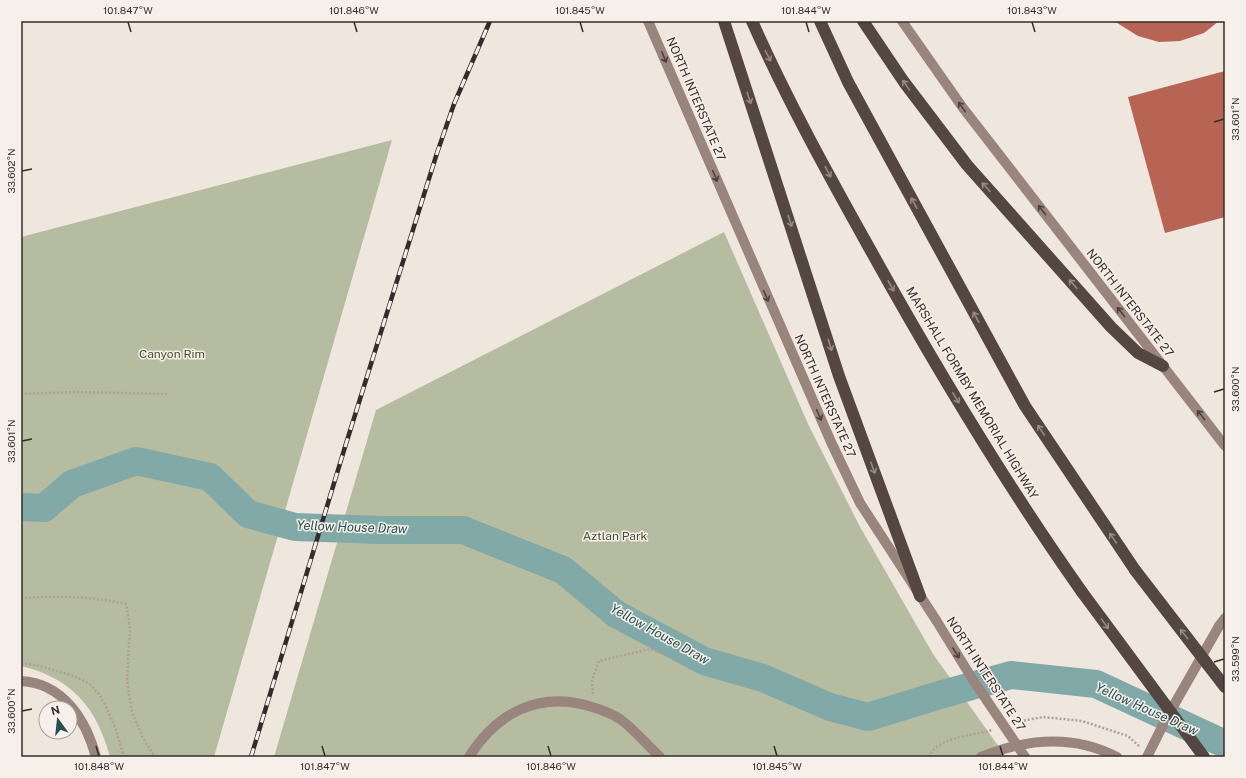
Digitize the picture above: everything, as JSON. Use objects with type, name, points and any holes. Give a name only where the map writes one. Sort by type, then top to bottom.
[{"type":"highway","points":[[724,21],[839,376],[920,596]]},
{"type":"highway","name":"MARSHALL FORMBY MEMORIAL HIGHWAY","points":[[752,21],[809,137],[912,325],[1039,532],[1204,757]]},
{"type":"highway","points":[[820,21],[848,82],[1025,406],[1135,570],[1225,687]]},
{"type":"highway","points":[[863,21],[904,82],[967,165],[1111,327],[1138,353],[1163,366]]},
{"type":"main road","name":"NORTH INTERSTATE 27","points":[[648,21],[834,449],[860,503],[973,680],[1025,757]]},
{"type":"main road","name":"NORTH INTERSTATE 27","points":[[902,21],[963,108],[1225,446]]},
{"type":"main road","points":[[1147,757],[1166,718],[1225,618]]},
{"type":"main road","points":[[21,681],[43,686],[70,704],[83,723],[96,757]]},
{"type":"main road","points":[[469,757],[479,742],[492,728],[510,714],[532,704],[550,701],[577,703],[594,708],[620,720],[660,757]]},
{"type":"main road","points":[[981,757],[1002,748],[1033,741],[1062,741],[1091,747],[1117,757]]},
{"type":"path","points":[[21,394],[77,392],[167,394]]},
{"type":"path","points":[[21,598],[45,597],[106,599],[126,604],[130,628],[127,681],[132,712],[143,738],[155,757]]},
{"type":"path","points":[[594,708],[592,680],[599,661],[650,649],[661,654]]},
{"type":"path","points":[[21,663],[32,664],[62,672],[87,682],[97,692],[115,724],[124,757]]},
{"type":"green space","name":"Canyon Rim","points":[[392,140],[214,757],[110,757],[98,724],[90,710],[80,698],[55,678],[39,671],[21,666],[21,237]]},
{"type":"green space","name":"Aztlan Park","points":[[724,232],[808,424],[859,525],[933,654],[1006,757],[274,757],[376,410]]},
{"type":"building","points":[[1114,21],[1219,21],[1204,33],[1180,41],[1159,42],[1138,36]]},
{"type":"building","points":[[1225,71],[1225,217],[1165,233],[1128,97]]},
{"type":"waterway","name":"Yellow House Draw","points":[[21,507],[44,508],[72,484],[136,461],[210,477],[248,514],[295,527],[381,530],[463,530],[563,570],[616,614],[704,661],[763,678],[830,707],[868,717],[1011,675],[1096,684],[1225,744]]},
{"type":"railway","points":[[251,757],[345,447],[437,153],[454,104],[490,21]]}]
